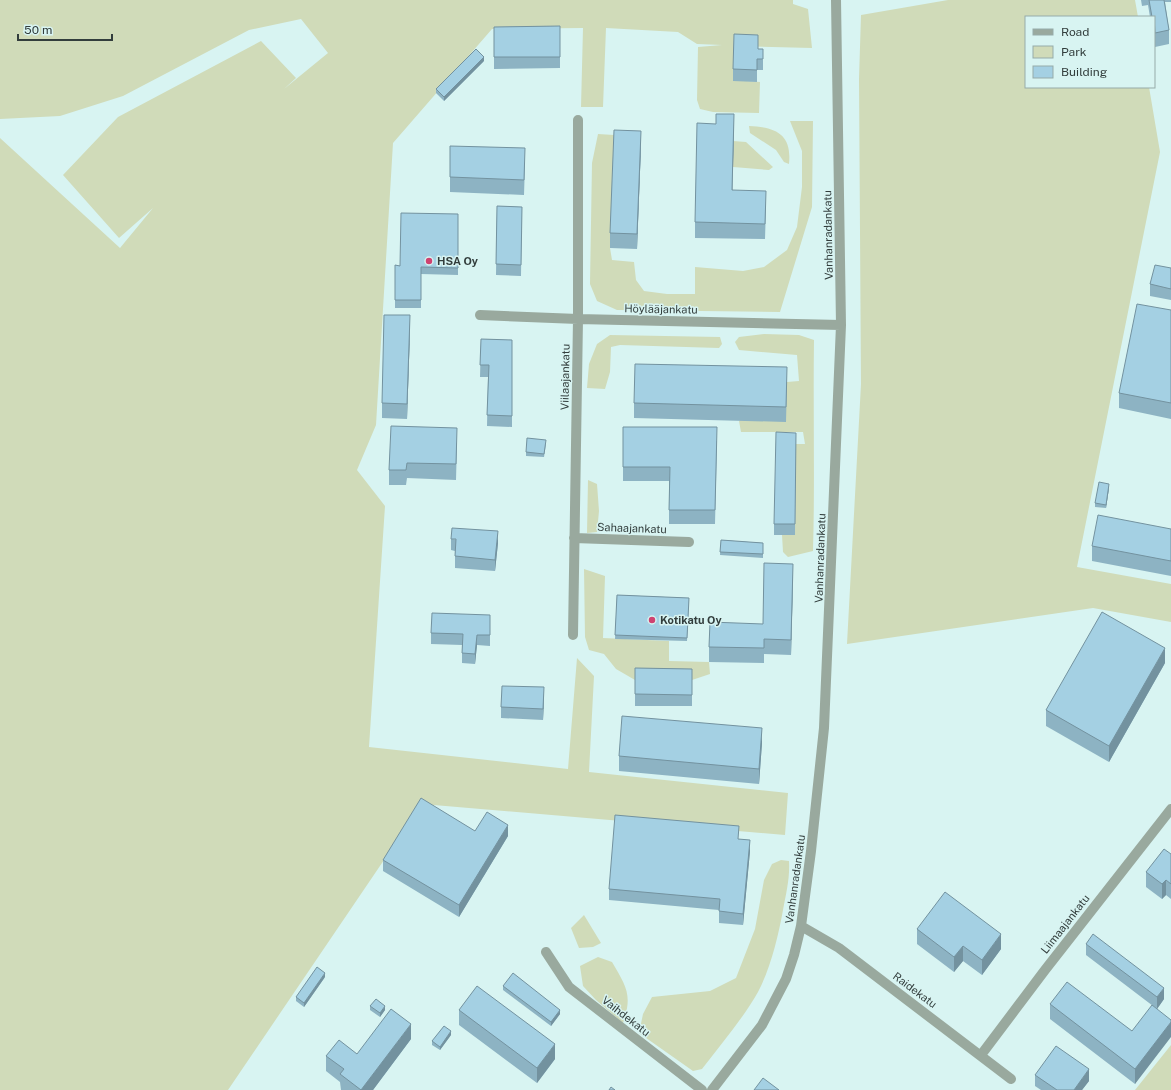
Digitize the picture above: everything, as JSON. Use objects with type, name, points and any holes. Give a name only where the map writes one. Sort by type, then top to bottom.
[{"type":"street","name":"Vanhanradankatu","points":[[712,1090],[762,1025],[786,979],[794,955],[801,926],[824,728],[841,325],[836,0]]},
{"type":"street","name":"Viilaajankatu","points":[[573,635],[578,319],[578,120]]},
{"type":"street","name":"Höylääjankatu","points":[[480,315],[578,319],[841,325]]},
{"type":"street","name":"Sahaajankatu","points":[[574,538],[690,542]]},
{"type":"street","name":"Liimaajankatu","points":[[981,1055],[1044,970],[1171,809]]},
{"type":"street","name":"Raidekatu","points":[[801,926],[839,948],[1011,1079]]},
{"type":"street","name":"Vaihdekatu","points":[[546,952],[568,987],[702,1090]]},
{"type":"green space","points":[[0,0],[793,0],[793,4],[808,9],[812,48],[734,46],[733,80],[760,82],[759,113],[713,112],[700,109],[697,100],[698,47],[722,45],[697,44],[678,32],[606,28],[603,107],[581,107],[583,28],[492,29],[393,143],[376,425],[357,470],[385,506],[369,747],[568,769],[577,658],[594,676],[589,772],[788,793],[785,835],[422,804],[228,1090],[0,1090],[0,138],[120,248],[153,208],[119,238],[63,175],[118,117],[261,41],[296,78],[284,89],[328,53],[301,19],[249,30],[123,96],[60,116],[0,119]]},
{"type":"green space","points":[[948,0],[1135,0],[1138,16],[1025,16],[1025,88],[1149,88],[1160,152],[1077,567],[1171,584],[1171,622],[1093,608],[847,644],[861,384],[859,79],[861,15]]},
{"type":"green space","points":[[790,121],[813,121],[812,207],[780,312],[617,310],[597,301],[590,284],[592,163],[598,134],[614,135],[610,248],[612,260],[634,262],[636,280],[644,291],[667,294],[695,294],[695,267],[743,271],[764,267],[787,250],[797,227],[802,187],[802,151]]},
{"type":"green space","points":[[749,126],[767,128],[781,134],[788,146],[789,164],[784,162],[776,150],[750,133]]},
{"type":"green space","points":[[733,141],[746,142],[773,167],[769,170],[733,167]]},
{"type":"green space","points":[[764,334],[799,335],[814,340],[813,551],[788,557],[783,552],[782,535],[795,535],[796,444],[805,444],[803,432],[741,432],[739,421],[787,382],[799,381],[797,355],[739,350],[735,342],[739,337]]},
{"type":"green space","points":[[610,335],[720,337],[722,344],[719,348],[620,345],[611,347],[610,372],[605,389],[587,388],[589,364],[597,344]]},
{"type":"green space","points":[[588,480],[597,484],[599,511],[597,532],[587,533]]},
{"type":"green space","points":[[584,569],[605,576],[603,638],[669,641],[669,661],[709,662],[710,674],[692,680],[635,680],[616,669],[604,654],[589,650],[585,637]]},
{"type":"green space","points":[[781,860],[789,861],[788,886],[776,941],[763,982],[731,1032],[702,1069],[693,1071],[639,1033],[643,1014],[652,997],[710,991],[736,978],[755,929],[764,880],[772,864]]},
{"type":"green space","points":[[584,915],[601,943],[593,947],[579,948],[571,928]]},
{"type":"green space","points":[[598,957],[612,962],[624,984],[628,998],[623,1023],[596,1000],[583,986],[580,966]]},
{"type":"green space","points":[[1171,1045],[1171,1090],[1135,1090]]},
{"type":"building","points":[[1149,0],[1164,0],[1169,30],[1155,33],[1155,16],[1152,16]]},
{"type":"building","points":[[560,26],[560,57],[494,57],[494,27]]},
{"type":"building","points":[[734,34],[758,35],[758,49],[763,49],[763,59],[757,59],[757,70],[733,69]]},
{"type":"building","points":[[476,49],[484,57],[444,97],[436,89]]},
{"type":"building","points":[[716,114],[734,114],[732,190],[766,191],[765,224],[695,222],[697,123],[716,124]]},
{"type":"building","points":[[614,130],[641,131],[637,234],[610,233]]},
{"type":"building","points":[[450,146],[525,148],[524,180],[450,177]]},
{"type":"building","points":[[497,206],[522,207],[521,265],[496,264]]},
{"type":"building","name":"HSA Oy","points":[[401,213],[458,214],[458,268],[421,267],[421,300],[395,300],[395,265],[400,266]]},
{"type":"building","points":[[1155,265],[1171,268],[1171,289],[1150,284]]},
{"type":"building","points":[[1137,304],[1171,310],[1171,403],[1119,393]]},
{"type":"building","points":[[384,315],[410,315],[407,404],[382,403]]},
{"type":"building","points":[[481,339],[512,340],[512,416],[487,415],[489,365],[480,365]]},
{"type":"building","points":[[635,364],[787,367],[786,407],[634,403]]},
{"type":"building","points":[[391,426],[457,428],[456,464],[407,463],[406,470],[389,470]]},
{"type":"building","points":[[623,427],[717,427],[715,510],[669,510],[670,467],[623,467]]},
{"type":"building","points":[[776,432],[796,433],[795,524],[774,524]]},
{"type":"building","points":[[527,438],[546,440],[544,454],[526,452]]},
{"type":"building","points":[[1099,482],[1109,484],[1106,505],[1095,503]]},
{"type":"building","points":[[1098,515],[1171,529],[1171,561],[1092,546]]},
{"type":"building","points":[[452,528],[498,531],[495,560],[455,556],[456,539],[451,539]]},
{"type":"building","points":[[721,540],[763,543],[763,554],[720,552]]},
{"type":"building","points":[[764,563],[793,564],[791,640],[764,639],[764,648],[709,647],[710,622],[763,624]]},
{"type":"building","points":[[617,595],[689,598],[687,638],[615,635]]},
{"type":"building","points":[[1102,612],[1165,648],[1109,746],[1046,710]]},
{"type":"building","points":[[432,613],[490,615],[490,635],[477,635],[475,654],[462,653],[463,634],[431,633]]},
{"type":"building","points":[[635,668],[692,669],[692,695],[635,694]]},
{"type":"building","points":[[502,686],[544,687],[543,709],[501,707]]},
{"type":"building","points":[[622,716],[762,728],[759,769],[619,756]]},
{"type":"building","points":[[421,798],[475,831],[487,812],[508,825],[459,905],[383,860]]},
{"type":"building","points":[[615,815],[739,826],[738,839],[750,840],[743,914],[719,911],[720,899],[609,889]]},
{"type":"building","points":[[1164,849],[1171,854],[1171,884],[1166,880],[1162,884],[1146,872]]},
{"type":"building","points":[[945,892],[1001,934],[982,960],[963,946],[954,957],[917,929]]},
{"type":"building","points":[[1093,934],[1164,988],[1157,997],[1086,944]]},
{"type":"building","points":[[317,967],[325,973],[304,1003],[296,997]]},
{"type":"building","points":[[513,973],[560,1010],[551,1022],[503,986]]},
{"type":"building","points":[[1067,982],[1132,1031],[1152,1005],[1171,1020],[1171,1022],[1135,1069],[1050,1004]]},
{"type":"building","points":[[477,986],[555,1044],[537,1068],[459,1010]]},
{"type":"building","points":[[376,999],[385,1006],[380,1013],[370,1006]]},
{"type":"building","points":[[391,1009],[411,1024],[361,1090],[340,1074],[344,1069],[326,1056],[339,1040],[357,1054]]},
{"type":"building","points":[[444,1026],[451,1031],[440,1047],[432,1041]]},
{"type":"building","points":[[1056,1046],[1089,1069],[1074,1090],[1057,1090],[1035,1075]]},
{"type":"building","points":[[763,1078],[779,1090],[754,1090]]},
{"type":"place","name":"HSA Oy","points":[[429,261]]},
{"type":"place","name":"Kotikatu Oy","points":[[652,620]]}]
